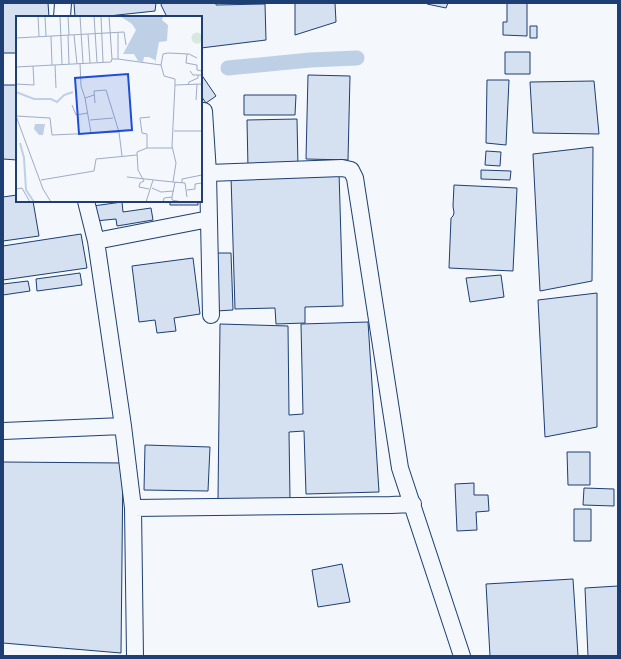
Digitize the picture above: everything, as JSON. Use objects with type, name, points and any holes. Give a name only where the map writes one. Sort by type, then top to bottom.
[{"type":"street","points":[[62,16],[63,3]]},
{"type":"street","points":[[204,111],[208,173],[211,315]]},
{"type":"street","points":[[208,173],[342,168],[351,170],[355,178],[400,468],[462,656]]},
{"type":"street","points":[[86,202],[96,241],[123,426],[133,508],[135,656]]},
{"type":"street","points":[[96,241],[209,219]]},
{"type":"street","points":[[3,431],[123,426]]},
{"type":"street","points":[[133,508],[413,504]]},
{"type":"building","points":[[3,3],[48,3],[49,16],[16,16],[16,53],[3,53]]},
{"type":"building","points":[[74,3],[156,3],[155,11],[108,16],[75,16]]},
{"type":"building","points":[[162,3],[216,3],[216,5],[265,4],[266,40],[202,48],[202,16],[166,16],[161,5]]},
{"type":"building","points":[[295,3],[335,3],[336,22],[295,35]]},
{"type":"building","points":[[426,3],[448,3],[446,8]]},
{"type":"building","points":[[507,3],[527,3],[527,36],[503,35],[503,22],[507,22]]},
{"type":"building","points":[[530,26],[537,26],[537,38],[530,38]]},
{"type":"building","points":[[505,52],[530,52],[530,74],[505,74]]},
{"type":"building","points":[[202,75],[216,96],[206,103],[202,97]]},
{"type":"building","points":[[308,75],[350,76],[348,160],[306,159]]},
{"type":"building","points":[[487,80],[509,80],[506,145],[486,143]]},
{"type":"building","points":[[594,81],[599,134],[533,133],[530,82]]},
{"type":"building","points":[[3,85],[16,85],[16,160],[3,159]]},
{"type":"building","points":[[244,95],[296,95],[295,115],[244,115]]},
{"type":"building","points":[[297,119],[298,167],[248,168],[247,120]]},
{"type":"building","points":[[593,147],[592,281],[540,291],[533,154]]},
{"type":"building","points":[[486,151],[501,152],[500,166],[485,165]]},
{"type":"building","points":[[481,170],[511,171],[510,180],[481,179]]},
{"type":"building","points":[[339,172],[343,306],[305,307],[305,323],[276,324],[275,308],[235,309],[231,176]]},
{"type":"building","points":[[454,185],[517,188],[513,271],[449,268],[451,218],[454,213]]},
{"type":"building","points":[[16,195],[16,202],[33,202],[39,236],[3,241],[3,197]]},
{"type":"building","points":[[122,202],[123,212],[151,208],[153,220],[117,226],[116,219],[95,221],[93,206]]},
{"type":"building","points":[[170,202],[198,202],[198,205],[170,205]]},
{"type":"building","points":[[81,234],[87,268],[3,280],[3,246]]},
{"type":"building","points":[[214,253],[231,253],[233,310],[216,311]]},
{"type":"building","points":[[193,258],[200,314],[174,318],[176,331],[157,333],[155,320],[139,322],[132,266]]},
{"type":"building","points":[[80,273],[82,285],[37,291],[36,279]]},
{"type":"building","points":[[501,275],[504,297],[470,302],[466,278]]},
{"type":"building","points":[[28,281],[30,291],[3,295],[3,284]]},
{"type":"building","points":[[597,293],[597,427],[545,437],[538,300]]},
{"type":"building","points":[[368,322],[379,492],[306,494],[304,431],[289,432],[290,499],[218,499],[220,324],[288,326],[289,415],[303,414],[301,324]]},
{"type":"building","points":[[145,445],[210,447],[208,491],[144,490]]},
{"type":"building","points":[[567,452],[590,452],[590,485],[568,485]]},
{"type":"building","points":[[3,462],[123,463],[121,653],[3,643]]},
{"type":"building","points":[[474,483],[474,495],[488,495],[489,511],[476,512],[477,530],[457,531],[455,484]]},
{"type":"building","points":[[584,488],[614,489],[614,506],[583,505]]},
{"type":"building","points":[[574,509],[591,509],[591,541],[574,541]]},
{"type":"building","points":[[342,564],[350,602],[318,607],[312,570]]},
{"type":"building","points":[[573,579],[578,656],[490,656],[486,584]]},
{"type":"building","points":[[618,586],[618,656],[588,656],[585,588]]},
{"type":"waterway","points":[[228,68],[310,60],[357,58]]}]
